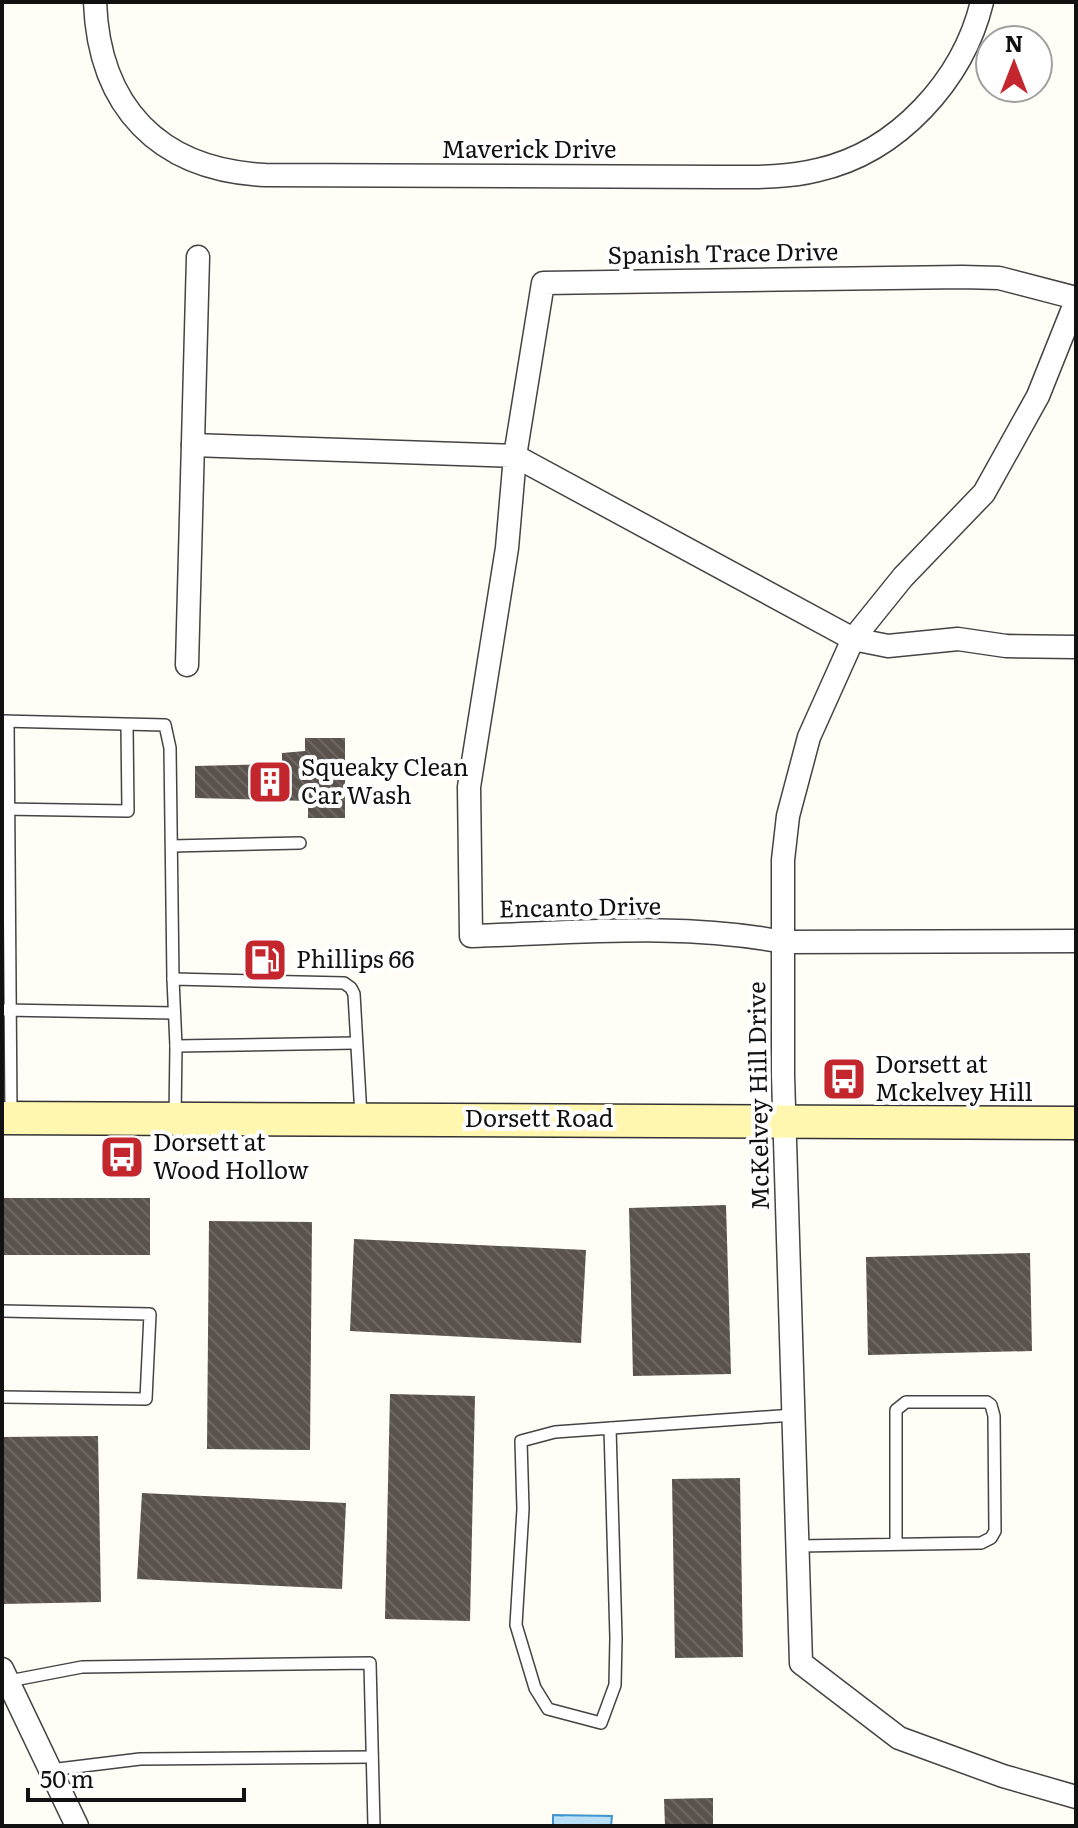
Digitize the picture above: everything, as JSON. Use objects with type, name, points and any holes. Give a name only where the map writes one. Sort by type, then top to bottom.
[{"type":"main road","name":"Dorsett Road","points":[[6,1118],[1076,1123]]},
{"type":"street","name":"Maverick Drive","points":[[95,2],[103,62],[127,109],[166,147],[207,166],[234,174],[720,177],[785,176],[821,170],[877,144],[918,113],[949,76],[973,33],[982,2]]},
{"type":"street","points":[[187,665],[198,257]]},
{"type":"street","name":"Spanish Trace Drive","points":[[515,456],[543,283],[999,278],[1076,300]]},
{"type":"street","name":"McKelvey Hill Drive","points":[[1076,300],[1071,330],[984,493],[903,577],[853,639],[809,737],[788,816],[783,860],[786,1120],[801,1663],[899,1738],[1003,1776],[1076,1797]]},
{"type":"street","points":[[193,445],[515,456],[853,639],[888,646],[958,639],[1006,646],[1076,647]]},
{"type":"street","name":"Encanto Drive","points":[[515,456],[507,548],[469,787],[471,936],[661,932],[741,934],[783,942],[1076,941]]},
{"type":"street","points":[[5,1675],[77,1826]]},
{"type":"lane","points":[[6,1118],[5,722],[165,725],[170,748],[175,1118]]},
{"type":"lane","points":[[6,810],[128,811],[127,726]]},
{"type":"lane","points":[[172,846],[300,843]]},
{"type":"lane","points":[[173,979],[344,983],[351,988],[354,994],[361,1118]]},
{"type":"lane","points":[[6,1010],[174,1013]]},
{"type":"lane","points":[[176,1046],[356,1043]]},
{"type":"lane","points":[[2,1311],[150,1314],[146,1399],[2,1397]]},
{"type":"lane","points":[[798,1546],[981,1543],[993,1536],[994,1416],[987,1402],[906,1402],[896,1410],[896,1544]]},
{"type":"lane","points":[[610,1428],[615,1685],[601,1723],[548,1709],[535,1688],[516,1625],[523,1509],[521,1441],[555,1432],[610,1428],[794,1415]]},
{"type":"lane","points":[[5,1675],[82,1667],[370,1663],[374,1826]]},
{"type":"lane","points":[[50,1770],[140,1759],[372,1757]]},
{"type":"water","points":[[553,1815],[612,1816],[611,1826],[553,1826]]},
{"type":"building","name":"Squeaky Clean Car Wash","points":[[305,738],[345,738],[345,818],[308,818],[308,801],[195,798],[195,766],[282,764],[282,753],[305,751]]},
{"type":"building","points":[[2,1198],[150,1198],[150,1255],[2,1255]]},
{"type":"building","points":[[726,1205],[731,1374],[633,1376],[629,1208]]},
{"type":"building","points":[[209,1221],[312,1222],[310,1450],[207,1449]]},
{"type":"building","points":[[354,1239],[586,1250],[581,1343],[350,1331]]},
{"type":"building","points":[[1030,1253],[1032,1351],[868,1355],[866,1257]]},
{"type":"building","points":[[390,1394],[475,1396],[470,1621],[385,1619]]},
{"type":"building","points":[[98,1436],[101,1602],[2,1604],[2,1437]]},
{"type":"building","points":[[740,1478],[743,1657],[675,1658],[672,1479]]},
{"type":"building","points":[[142,1493],[346,1503],[342,1589],[137,1579]]},
{"type":"building","points":[[713,1798],[713,1826],[665,1826],[664,1799]]},
{"type":"place","name":"Squeaky Clean Car Wash","points":[[270,782]]},
{"type":"place","name":"Phillips 66","points":[[265,960]]},
{"type":"place","name":"Dorsett at Mckelvey Hill","points":[[844,1079]]},
{"type":"place","name":"Dorsett at Wood Hollow","points":[[122,1157]]}]
